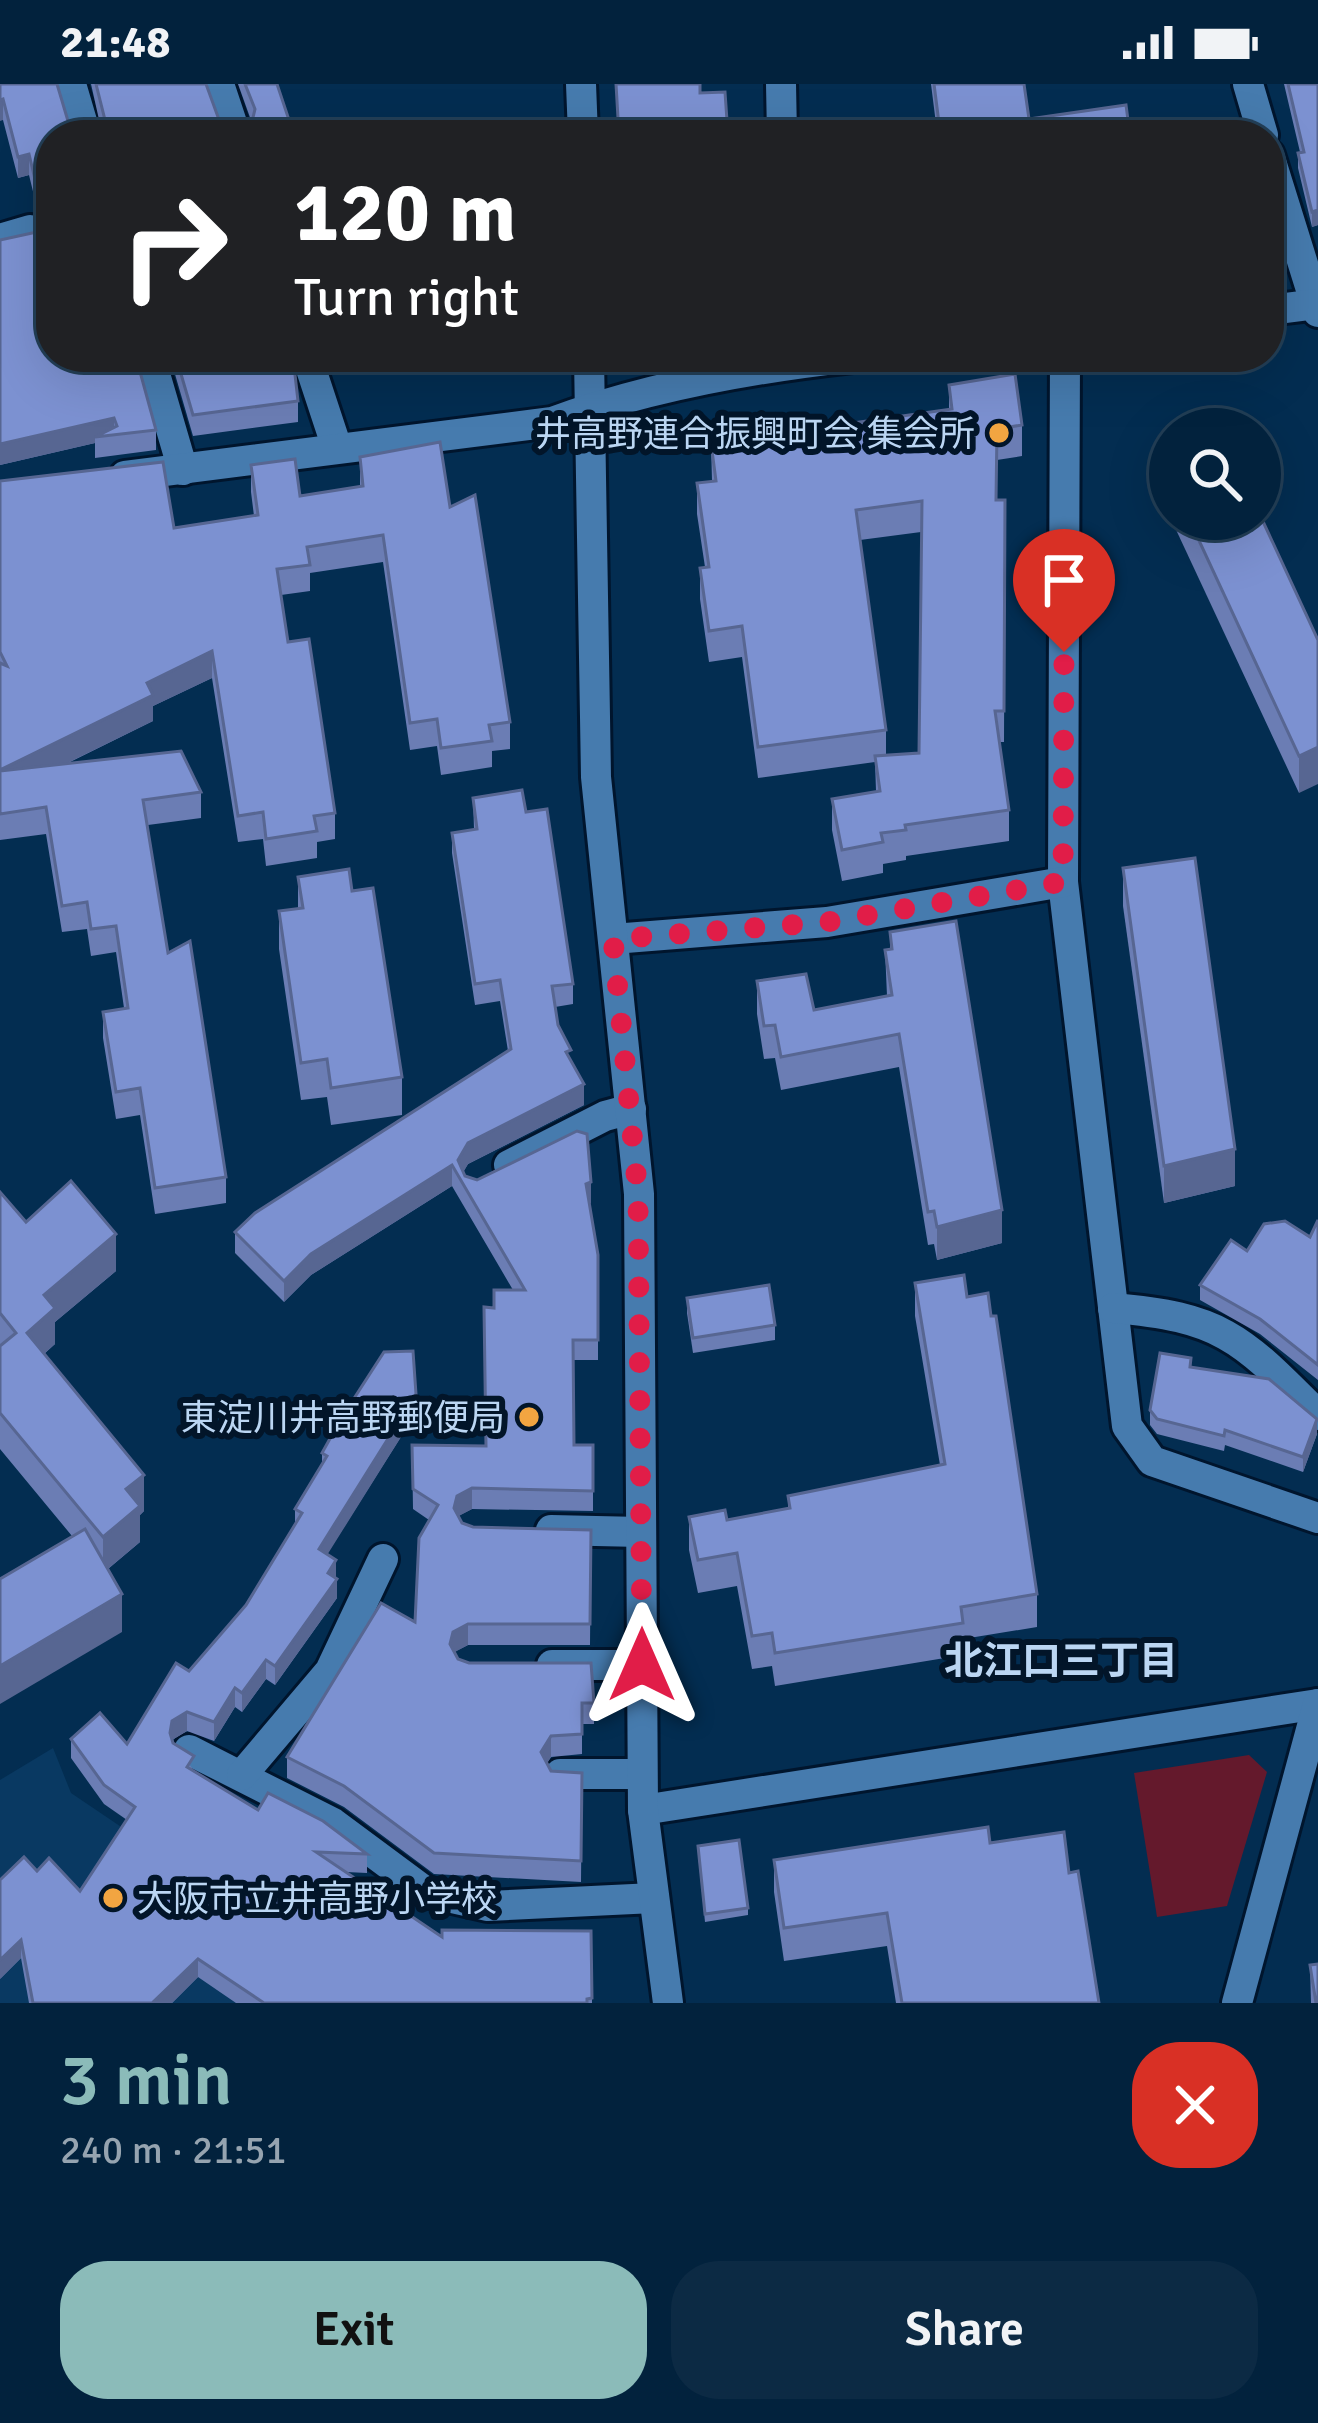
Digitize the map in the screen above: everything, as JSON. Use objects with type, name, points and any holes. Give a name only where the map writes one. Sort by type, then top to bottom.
[{"type":"street","points":[[71,84],[82,120]]},
{"type":"street","points":[[219,84],[231,120]]},
{"type":"street","points":[[581,84],[582,120]]},
{"type":"street","points":[[781,84],[782,120]]},
{"type":"street","points":[[1247,84],[1258,120]]},
{"type":"street","points":[[1284,202],[1317,307],[1284,309]]},
{"type":"street","points":[[154,372],[183,470]]},
{"type":"street","points":[[312,372],[337,448]]},
{"type":"street","points":[[589,372],[596,777],[638,1194],[643,1810],[668,2003]]},
{"type":"street","points":[[89,480],[552,422],[590,408],[739,372]]},
{"type":"street","points":[[1065,372],[1063,882],[1127,1426],[1152,1461],[1318,1518]]},
{"type":"street","points":[[613,939],[827,922],[1063,882]]},
{"type":"street","points":[[477,1181],[604,1116],[631,1109]]},
{"type":"street","points":[[1113,1309],[1183,1314],[1250,1347],[1318,1415]]},
{"type":"street","points":[[515,1529],[641,1532]]},
{"type":"street","points":[[242,1775],[330,1672],[383,1559]]},
{"type":"street","points":[[512,1664],[642,1665]]},
{"type":"street","points":[[643,1810],[1318,1704],[1237,2003]]},
{"type":"street","points":[[189,1750],[333,1823],[426,1892],[488,1906],[654,1898]]},
{"type":"street","points":[[560,1774],[642,1774]]},
{"type":"shaded area","name":"大阪市立井高野小学校","points":[[53,1748],[71,1793],[382,2003],[0,2003],[0,1780]]},
{"type":"shaded area","points":[[1249,1755],[1267,1772],[1227,1906],[1157,1917],[1134,1773]]},
{"type":"building","points":[[0,84],[57,84],[68,120],[36,120],[36,184],[29,154],[18,157],[0,100]]},
{"type":"building","points":[[96,84],[206,84],[219,120],[105,120]]},
{"type":"building","points":[[245,84],[277,84],[289,120],[252,120],[255,109]]},
{"type":"building","points":[[616,84],[700,84],[700,93],[725,92],[727,120],[618,120]]},
{"type":"building","points":[[934,84],[1024,84],[1029,119],[1126,105],[1128,120],[939,120]]},
{"type":"building","points":[[1288,84],[1318,84],[1318,210],[1312,212],[1298,153],[1304,152]]},
{"type":"building","points":[[36,232],[36,372],[140,372],[156,430],[95,437],[117,426],[114,418],[0,444],[0,240]]},
{"type":"building","points":[[180,372],[295,372],[298,401],[193,415]]},
{"type":"building","points":[[1015,374],[1022,425],[997,429],[996,500],[1005,500],[1004,711],[995,711],[1009,810],[905,825],[906,830],[881,833],[883,842],[842,850],[832,799],[880,791],[875,756],[919,753],[922,501],[856,510],[886,730],[758,747],[742,626],[709,631],[700,568],[709,567],[697,483],[716,481],[711,443],[952,409],[949,385]]},
{"type":"building","points":[[440,442],[450,507],[475,495],[510,722],[489,725],[492,741],[441,748],[437,719],[410,723],[383,535],[307,547],[310,565],[277,569],[288,642],[309,639],[335,813],[314,816],[317,831],[266,839],[263,812],[238,816],[212,651],[147,683],[153,695],[0,770],[0,663],[7,666],[0,652],[0,481],[163,462],[174,528],[258,515],[251,465],[295,459],[300,496],[363,486],[360,457]]},
{"type":"building","points":[[1199,540],[1272,540],[1318,640],[1318,747],[1299,756]]},
{"type":"building","points":[[181,751],[201,792],[143,800],[168,953],[190,941],[226,1177],[155,1188],[140,1088],[116,1092],[103,1012],[128,1008],[116,926],[91,929],[87,902],[62,906],[46,807],[0,814],[0,771]]},
{"type":"building","points":[[522,790],[526,812],[547,809],[573,984],[552,986],[558,1025],[571,1050],[566,1052],[584,1084],[468,1143],[458,1160],[465,1176],[477,1180],[577,1131],[587,1134],[591,1182],[586,1184],[598,1255],[598,1340],[573,1340],[574,1445],[593,1445],[593,1491],[472,1488],[457,1496],[454,1508],[462,1523],[473,1527],[591,1530],[590,1624],[468,1624],[453,1632],[450,1644],[458,1659],[469,1663],[591,1663],[594,1703],[582,1703],[582,1734],[551,1736],[541,1752],[551,1771],[582,1773],[581,1861],[434,1853],[344,1786],[287,1757],[381,1603],[415,1622],[419,1538],[438,1505],[413,1489],[412,1445],[486,1446],[484,1307],[494,1308],[494,1290],[525,1290],[452,1165],[311,1254],[284,1281],[235,1232],[255,1213],[511,1049],[500,980],[475,984],[452,833],[477,829],[473,798]]},
{"type":"building","points":[[1195,858],[1235,1149],[1164,1166],[1123,868]]},
{"type":"building","points":[[349,869],[352,891],[373,888],[402,1077],[331,1088],[327,1059],[301,1063],[279,911],[303,908],[298,877]]},
{"type":"building","points":[[956,921],[1002,1210],[937,1227],[934,1211],[928,1212],[899,1034],[781,1057],[775,1025],[764,1026],[757,981],[806,974],[814,1010],[892,995],[885,950],[892,949],[890,932]]},
{"type":"building","points":[[71,1181],[116,1234],[44,1295],[55,1308],[27,1333],[144,1475],[126,1489],[140,1506],[103,1537],[0,1413],[0,1346],[16,1333],[0,1313],[0,1192],[26,1222]]},
{"type":"building","points":[[1318,1220],[1318,1365],[1260,1319],[1200,1285],[1231,1240],[1247,1251],[1264,1224],[1285,1221],[1310,1237]]},
{"type":"building","points":[[964,1275],[967,1297],[988,1293],[991,1316],[996,1316],[1037,1594],[961,1607],[963,1623],[775,1653],[772,1633],[752,1636],[737,1553],[698,1560],[689,1517],[725,1510],[727,1520],[790,1508],[788,1496],[945,1464],[915,1283]]},
{"type":"building","points":[[769,1285],[775,1325],[693,1338],[687,1298]]},
{"type":"building","points":[[413,1351],[416,1394],[319,1549],[336,1560],[328,1573],[337,1579],[275,1666],[266,1660],[242,1693],[235,1688],[214,1722],[187,1712],[172,1721],[170,1733],[173,1743],[194,1756],[187,1767],[258,1810],[268,1793],[323,1821],[367,1854],[316,1852],[442,1937],[442,1930],[591,1931],[592,1998],[587,2003],[264,2003],[198,1959],[152,2003],[33,2003],[21,1940],[0,1960],[0,1880],[24,1857],[37,1871],[49,1858],[80,1891],[135,1807],[104,1785],[71,1739],[100,1713],[127,1744],[176,1663],[189,1671],[246,1605],[302,1513],[295,1509],[327,1456],[322,1453],[384,1352]]},
{"type":"building","points":[[1160,1353],[1191,1358],[1190,1367],[1269,1379],[1317,1419],[1303,1457],[1225,1430],[1224,1436],[1157,1419],[1150,1410]]},
{"type":"building","points":[[85,1529],[122,1594],[0,1666],[0,1579]]},
{"type":"building","points":[[988,1827],[990,1843],[1064,1832],[1069,1873],[1078,1871],[1099,2003],[902,2003],[887,1913],[784,1928],[774,1860]]},
{"type":"building","points":[[739,1840],[748,1908],[705,1914],[698,1846]]},
{"type":"building","points":[[1318,1964],[1318,2003],[1316,2003],[1310,1965]]},
{"type":"place","name":"井高野連合振興町会 集会所","points":[[999,433]]},
{"type":"place","name":"東淀川井高野郵便局","points":[[529,1417]]},
{"type":"place","name":"大阪市立井高野小学校","points":[[113,1898]]},
{"type":"district","name":"北江口三丁目","points":[[1061,1660]]},
{"type":"route","points":[[642,1665],[638,1194],[613,939],[827,922],[1063,882],[1064,652]]}]
